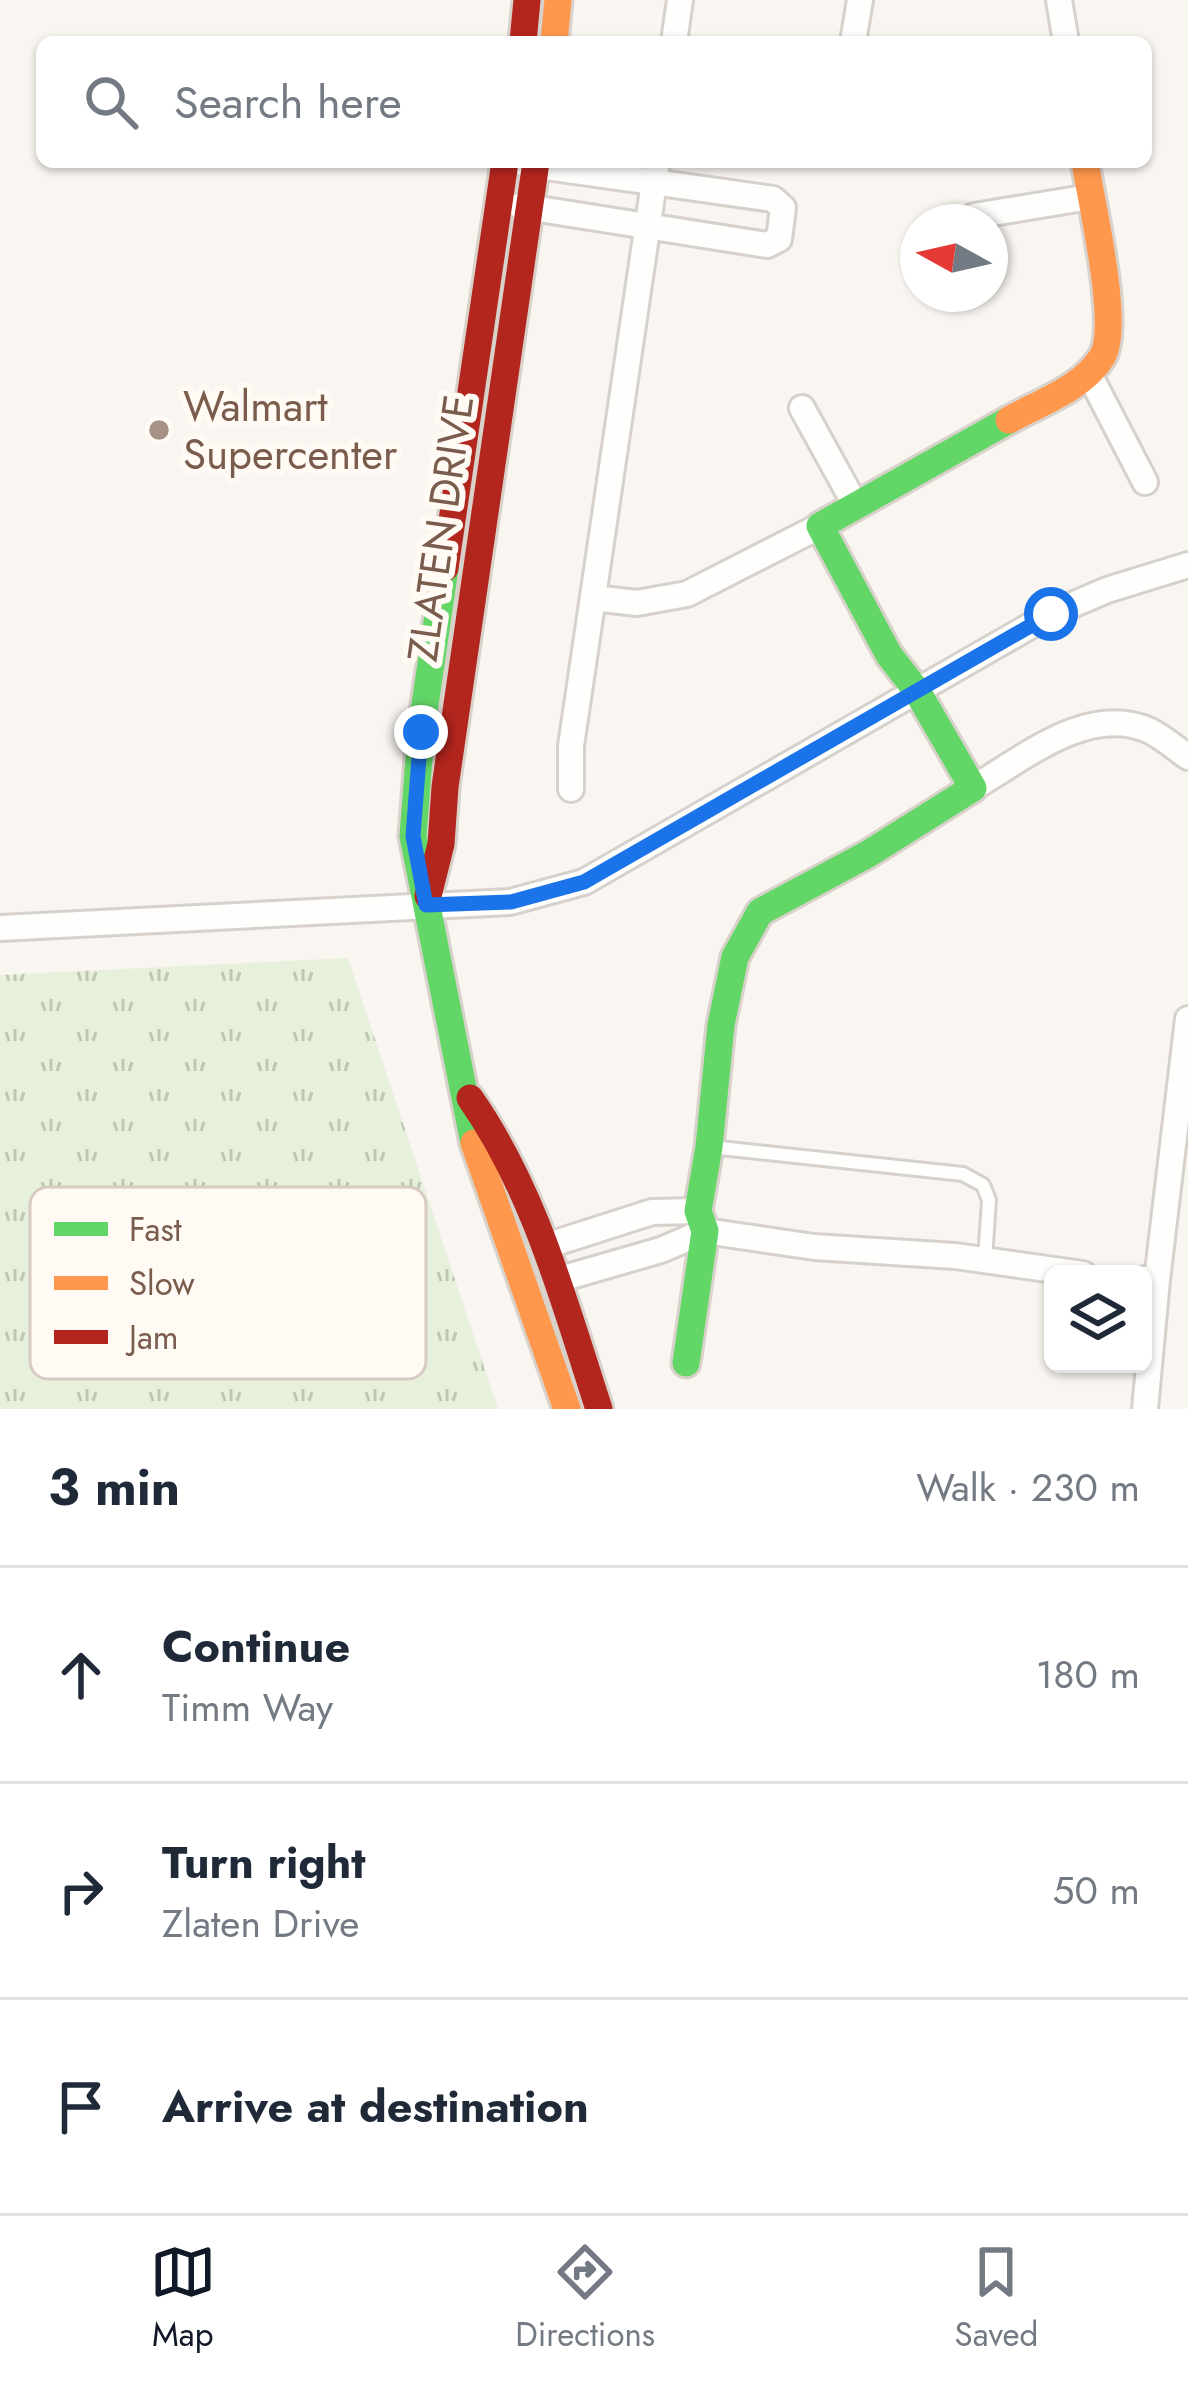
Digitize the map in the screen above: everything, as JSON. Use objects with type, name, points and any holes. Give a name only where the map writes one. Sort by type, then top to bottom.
[{"type":"street","points":[[523,36],[526,0]]},
{"type":"street","points":[[555,36],[558,0]]},
{"type":"street","points":[[675,36],[680,0]]},
{"type":"street","points":[[854,36],[860,0]]},
{"type":"street","points":[[1059,0],[1065,36]]},
{"type":"street","name":"ZLATEN DRIVE","points":[[520,168],[500,202],[415,787],[413,836],[476,1159],[567,1409]]},
{"type":"street","name":"ZLATEN DRIVE","points":[[426,905],[442,844],[450,750],[530,207],[524,168]]},
{"type":"street","points":[[500,202],[767,245],[779,238],[783,208],[773,199],[655,171],[606,168]]},
{"type":"street","points":[[593,598],[637,603],[687,595],[1082,380],[1104,355],[1110,322],[1086,168]]},
{"type":"street","points":[[571,788],[571,746],[655,171]]},
{"type":"street","points":[[1008,210],[1090,197]]},
{"type":"street","points":[[1088,372],[1145,482]]},
{"type":"street","points":[[802,408],[856,506]]},
{"type":"street","points":[[820,526],[889,655],[917,691],[973,788]]},
{"type":"street","points":[[0,928],[511,902],[584,882],[1051,614],[1107,590],[1188,565]]},
{"type":"street","points":[[686,1363],[721,1025],[735,957],[760,912],[868,854],[1061,736],[1104,722],[1148,730],[1188,757]]},
{"type":"street","points":[[1152,1266],[1188,1019]]},
{"type":"street","name":"ZLATEN DRIVE","points":[[463,1088],[501,1142],[546,1246],[599,1409]]},
{"type":"street","points":[[546,1246],[652,1212],[814,1247],[1044,1268]]},
{"type":"street","points":[[557,1280],[626,1260],[702,1221]]},
{"type":"street","points":[[613,1225],[626,1260]]},
{"type":"street","points":[[1145,1409],[1146,1373]]},
{"type":"lane","points":[[710,1147],[962,1174],[983,1185],[989,1200],[985,1260]]},
{"type":"green space","points":[[348,958],[424,1187],[30,1187],[30,1379],[426,1379],[426,1193],[498,1409],[0,1409],[0,975]]},
{"type":"traffic: fast","points":[[686,1363],[705,1231],[698,1211],[721,1025],[735,957],[760,912],[868,854],[973,788],[917,691],[889,655],[820,526],[1009,420]]},
{"type":"traffic: fast","points":[[445,568],[421,732],[413,836],[474,1143]]},
{"type":"traffic: slow","points":[[555,36],[558,0]]},
{"type":"traffic: slow","points":[[1009,420],[1084,378],[1102,357],[1107,342],[1107,292],[1086,168]]},
{"type":"traffic: slow","points":[[474,1143],[567,1409]]},
{"type":"traffic: jam","points":[[524,36],[527,0]]},
{"type":"traffic: jam","points":[[445,568],[504,168]]},
{"type":"traffic: jam","points":[[428,896],[441,844],[445,787],[535,168]]},
{"type":"traffic: jam","points":[[470,1098],[530,1209],[599,1409]]},
{"type":"place","name":"Walmart Supercenter","points":[[159,430]]},
{"type":"route","points":[[421,732],[413,836],[426,905],[511,902],[584,882],[1051,614]]}]
